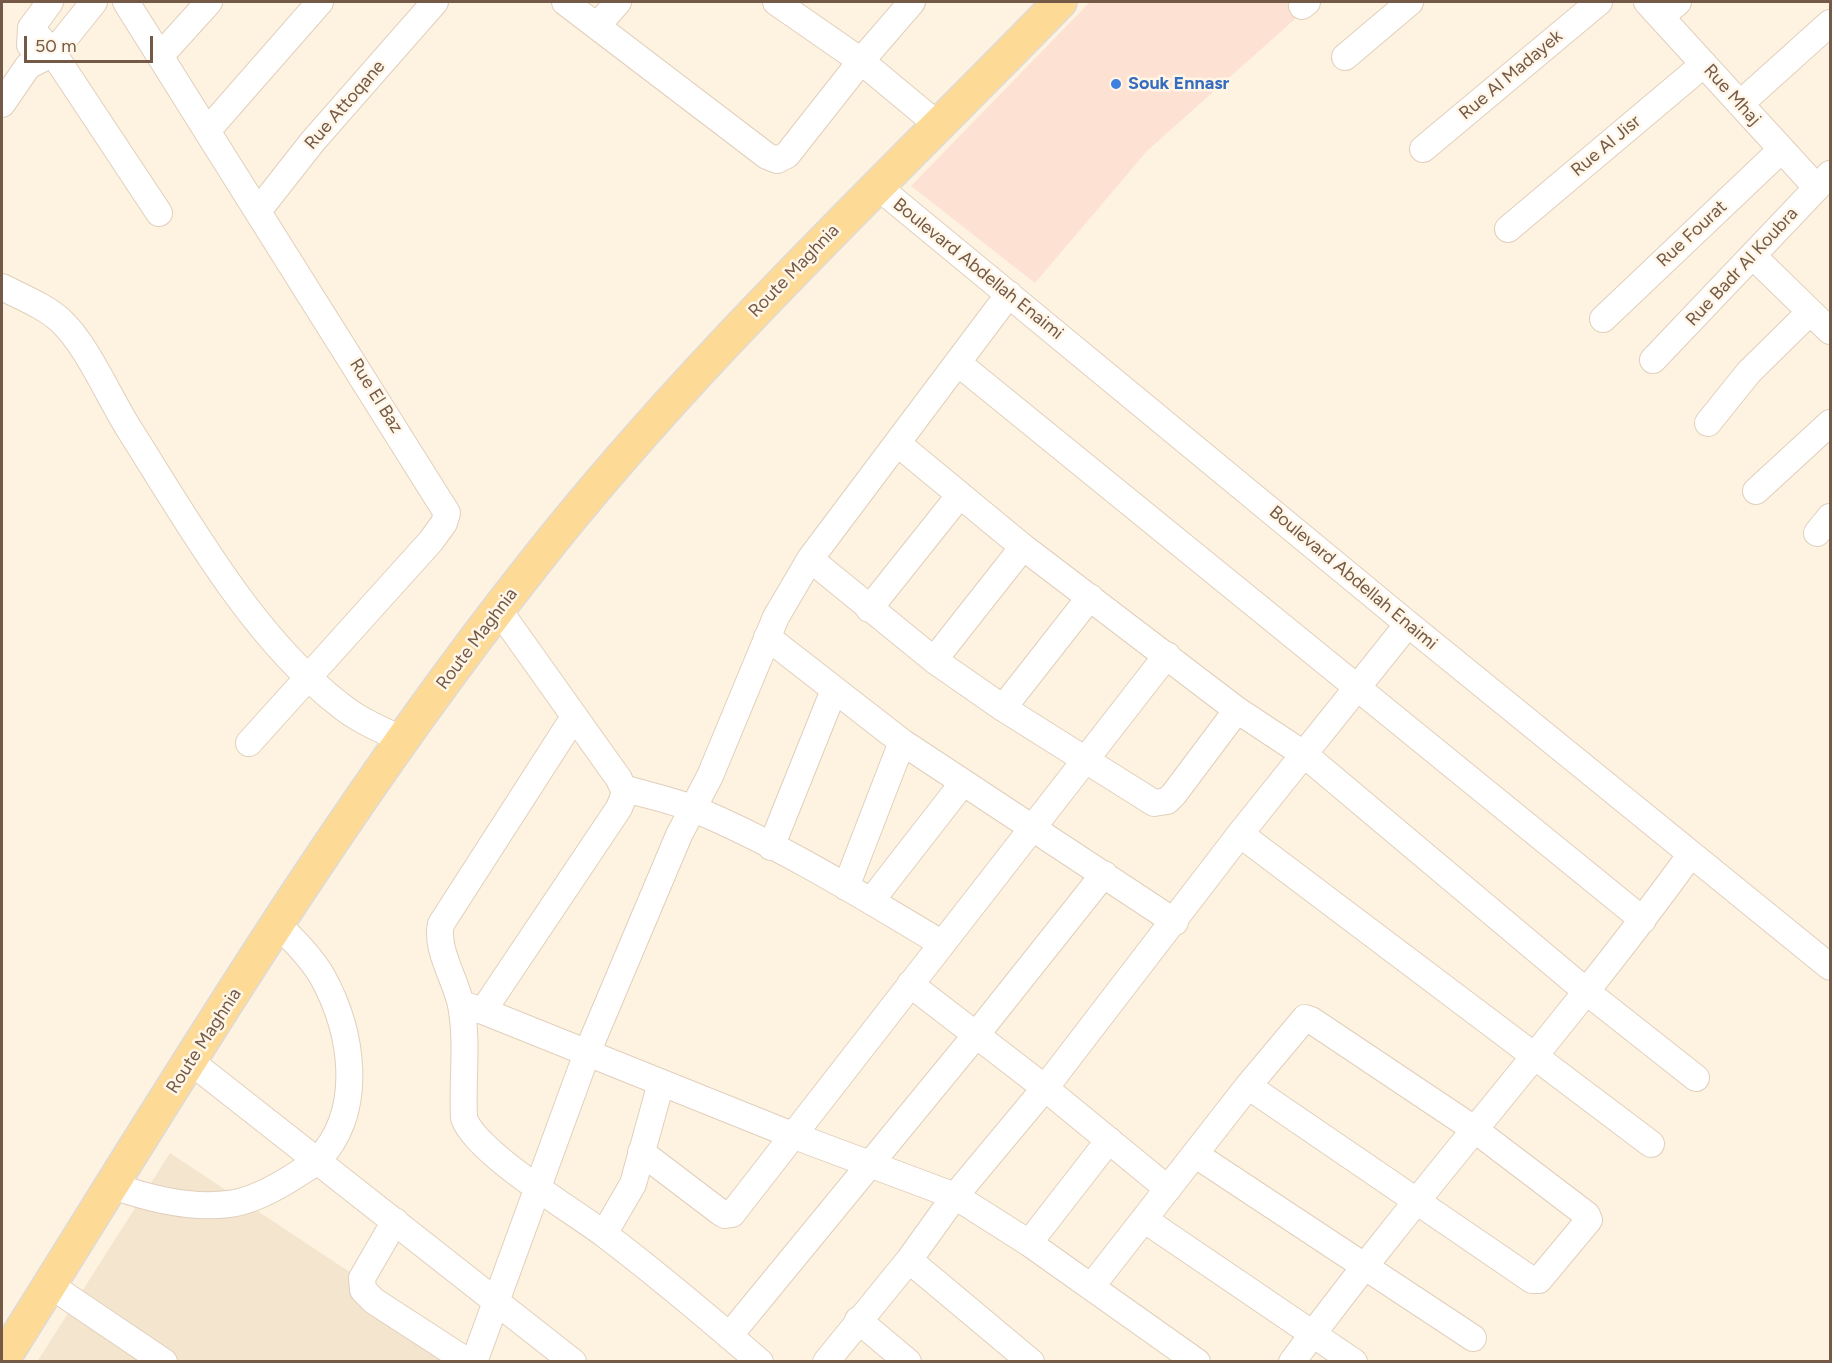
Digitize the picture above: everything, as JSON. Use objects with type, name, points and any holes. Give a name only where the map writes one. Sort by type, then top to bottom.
[{"type":"main road","name":"Route Maghnia","points":[[2,1362],[278,925],[403,740],[498,609],[664,410],[734,333],[1060,2]]},
{"type":"street","points":[[2,104],[28,66],[31,28],[50,2]]},
{"type":"street","points":[[28,66],[53,54],[94,2]]},
{"type":"street","name":"Rue El Baz","points":[[126,2],[447,513],[444,524],[431,541],[309,679]]},
{"type":"street","points":[[161,55],[208,2]]},
{"type":"street","points":[[207,131],[320,2]]},
{"type":"street","name":"Rue Attoqane","points":[[258,212],[313,141],[435,2]]},
{"type":"street","points":[[565,2],[767,156],[777,160],[787,155],[861,61],[912,2]]},
{"type":"street","points":[[597,26],[618,2]]},
{"type":"street","points":[[776,2],[861,61],[938,125]]},
{"type":"street","points":[[1345,57],[1410,2]]},
{"type":"street","name":"Rue Al Madayek","points":[[1424,149],[1599,2]]},
{"type":"street","name":"Rue Mhaj","points":[[1662,7],[1704,64],[1781,150],[1823,181]]},
{"type":"street","points":[[1740,104],[1830,23]]},
{"type":"street","points":[[31,28],[53,54],[159,213]]},
{"type":"street","name":"Rue Al Jisr","points":[[1508,229],[1704,64]]},
{"type":"street","name":"Rue Fourat","points":[[1603,319],[1781,150]]},
{"type":"street","name":"Rue Badr Al Koubra","points":[[1653,360],[1823,181]]},
{"type":"street","name":"Boulevard Abdellah Enaimi","points":[[878,186],[1408,624],[1830,967]]},
{"type":"street","points":[[1753,256],[1830,331]]},
{"type":"street","points":[[2,288],[60,320],[73,334],[116,410],[195,532],[266,633],[309,679],[342,707],[403,740]]},
{"type":"street","points":[[474,1362],[587,1053],[660,879],[710,776],[767,637],[793,585],[810,559],[1009,294]]},
{"type":"street","points":[[1708,423],[1749,372],[1810,312]]},
{"type":"street","points":[[958,363],[1357,685],[1643,920]]},
{"type":"street","points":[[1756,491],[1830,423]]},
{"type":"street","points":[[897,443],[1023,547],[1237,710],[1305,755],[1587,992],[1696,1078]]},
{"type":"street","points":[[869,609],[959,496]]},
{"type":"street","points":[[934,660],[1023,547]]},
{"type":"street","points":[[810,559],[934,660],[1003,708],[1154,803],[1167,801],[1237,710]]},
{"type":"street","points":[[1003,708],[1090,597]]},
{"type":"street","points":[[498,609],[625,794],[619,808],[472,1007],[465,1049],[464,1106],[467,1127],[484,1145],[539,1189],[604,1234],[759,1362]]},
{"type":"street","points":[[826,1362],[909,1260],[955,1196],[1045,1088],[1175,922],[1240,834],[1408,624]]},
{"type":"street","points":[[767,637],[902,742],[1032,830],[1104,874],[1175,922]]},
{"type":"street","points":[[641,1152],[720,1212],[729,1215],[1167,655]]},
{"type":"street","points":[[249,743],[309,679]]},
{"type":"street","points":[[771,847],[834,690]]},
{"type":"street","points":[[574,717],[444,917],[440,939],[472,1007],[792,1135],[955,1196],[1091,1287],[1182,1358]]},
{"type":"street","points":[[846,887],[902,742]]},
{"type":"street","points":[[871,901],[962,783]]},
{"type":"street","points":[[623,788],[692,809],[771,847],[871,901],[941,943]]},
{"type":"street","points":[[1240,834],[1651,1144]]},
{"type":"street","points":[[1292,1362],[1474,1130],[1587,992],[1691,854]]},
{"type":"street","points":[[729,1336],[976,1035],[1104,874]]},
{"type":"street","points":[[114,1186],[166,1201],[200,1206],[231,1204],[257,1197],[318,1160],[333,1137],[348,1100],[350,1074],[346,1040],[338,1007],[321,975],[301,947],[278,925]]},
{"type":"street","points":[[910,984],[1045,1088],[1168,1189]]},
{"type":"street","points":[[1091,1287],[1248,1086],[1305,1018],[1474,1130],[1587,1215],[1589,1220],[1587,1225],[1536,1281],[1248,1086]]},
{"type":"street","points":[[190,1061],[395,1221],[564,1358]]},
{"type":"street","points":[[604,1234],[633,1184],[661,1083]]},
{"type":"street","points":[[1029,1244],[1109,1140]]},
{"type":"street","points":[[1196,1155],[1473,1338]]},
{"type":"street","points":[[1145,1220],[1354,1362]]},
{"type":"street","points":[[395,1221],[362,1278],[363,1290],[374,1301],[468,1362]]},
{"type":"street","points":[[909,1260],[1031,1362]]},
{"type":"street","points":[[50,1285],[164,1362]]},
{"type":"street","points":[[858,1320],[908,1362]]},
{"type":"shaded area","name":"Souk Ennasr","points":[[1090,2],[1314,2],[1147,151],[1035,283],[911,186]]},
{"type":"shaded area","points":[[170,1153],[484,1361],[37,1362]]},
{"type":"place","name":"Souk Ennasr","points":[[1116,84]]}]
